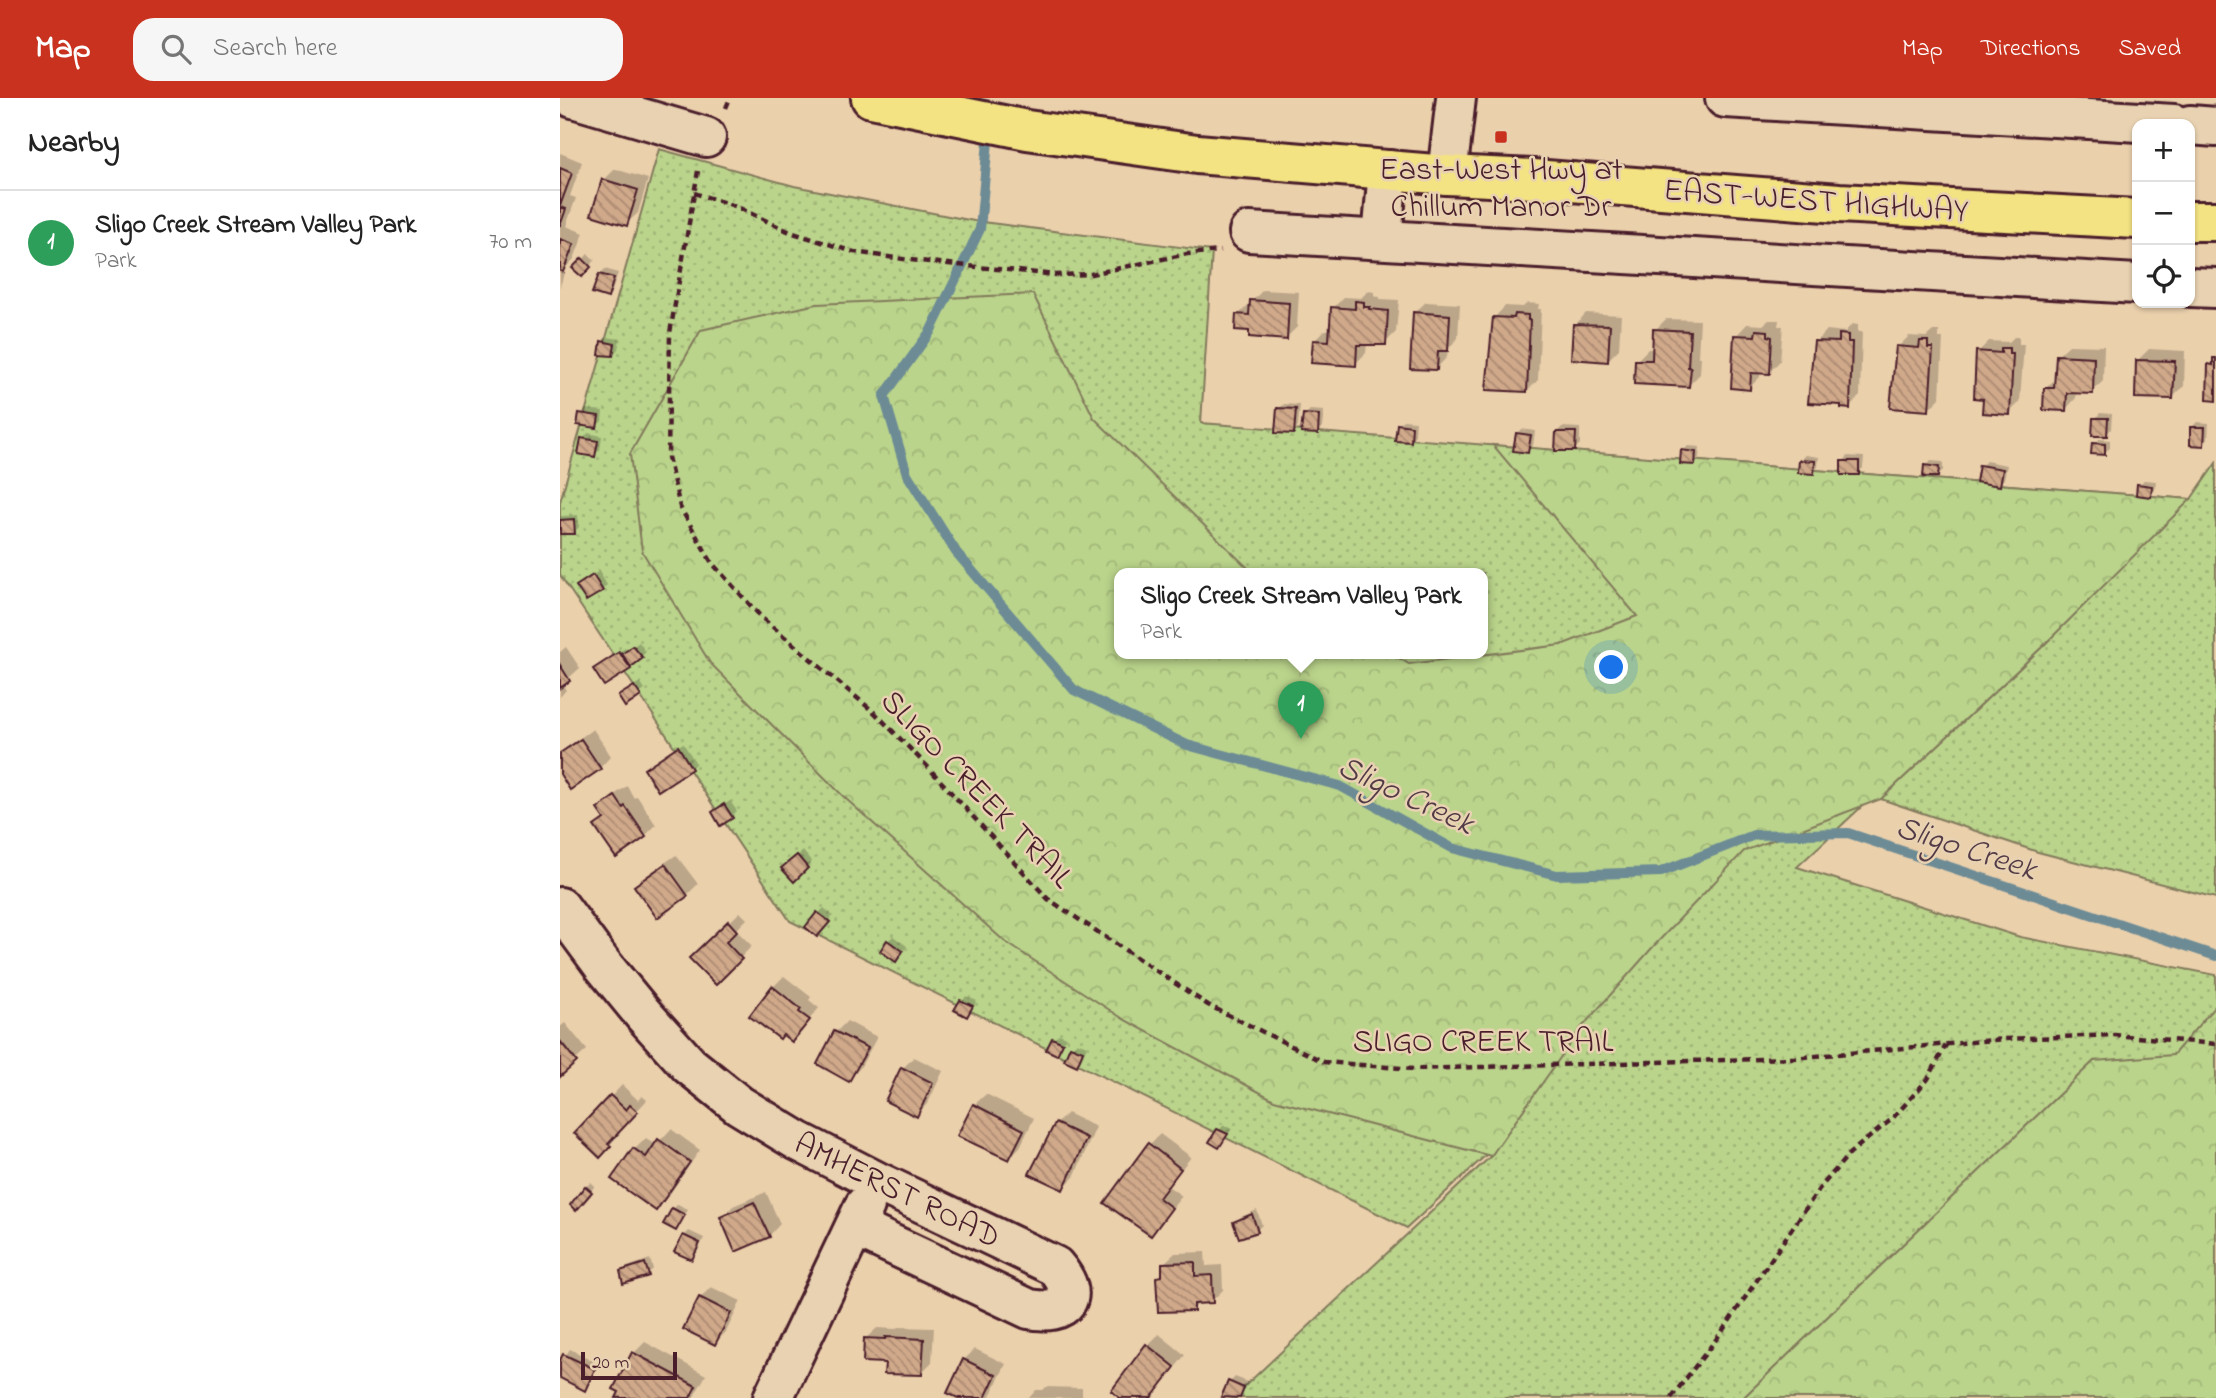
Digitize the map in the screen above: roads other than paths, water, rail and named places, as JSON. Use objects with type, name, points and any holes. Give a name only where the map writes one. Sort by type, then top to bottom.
[{"type":"main road","name":"EAST-WEST HIGHWAY","points":[[871,98],[922,105],[1027,130],[1197,153],[1447,175],[1533,179],[1839,203],[2132,219]]},
{"type":"main road","points":[[2195,220],[2216,221]]},
{"type":"street","points":[[573,98],[706,137]]},
{"type":"street","points":[[1447,175],[1456,98]]},
{"type":"street","points":[[1726,98],[2132,122]]},
{"type":"street","points":[[2195,125],[2216,127]]},
{"type":"street","points":[[1382,239],[1388,170]]},
{"type":"street","points":[[1249,232],[2132,284]]},
{"type":"street","points":[[2195,287],[2216,288]]},
{"type":"street","name":"AMHERST ROAD","points":[[560,906],[602,964],[689,1065],[739,1105],[798,1141],[876,1181],[1055,1266],[1065,1278],[1070,1292],[1066,1303],[1056,1310],[1045,1312],[1029,1308],[855,1227]]},
{"type":"street","points":[[773,1398],[876,1181]]},
{"type":"waterway","name":"Sligo Creek","points":[[989,130],[980,229],[930,332],[884,396],[907,474],[956,552],[1074,690],[1187,745],[1340,786],[1452,848],[1557,875],[1661,872],[1754,835],[1848,833],[2216,956]]},
{"type":"place","name":"East-West Hwy at Chillum Manor Dr","points":[[1501,137]]},
{"type":"place","name":"Sligo Creek Stream Valley Park","points":[[1301,739]]}]
